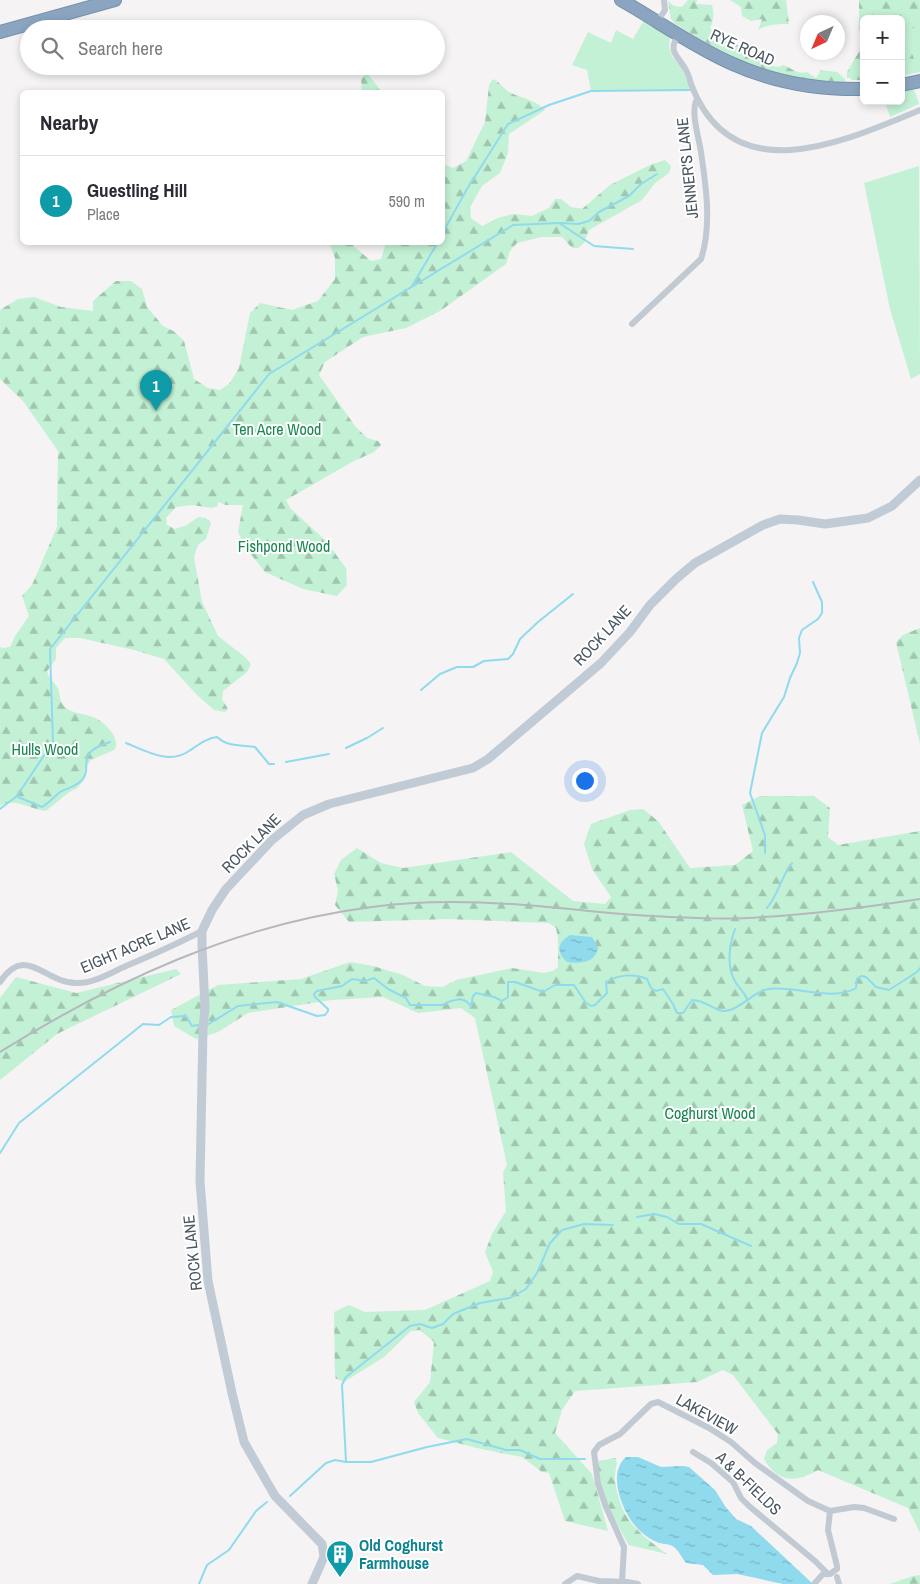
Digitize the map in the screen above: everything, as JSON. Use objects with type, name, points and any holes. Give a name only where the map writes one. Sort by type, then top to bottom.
[{"type":"highway","points":[[43,20],[115,0]]},
{"type":"highway","name":"RYE ROAD","points":[[621,0],[722,58],[766,76],[811,86],[860,89]]},
{"type":"highway","points":[[0,32],[20,26]]},
{"type":"highway","points":[[905,84],[920,81]]},
{"type":"street","points":[[658,21],[665,10],[664,0]]},
{"type":"street","points":[[678,34],[674,42],[673,51],[686,71],[697,99],[715,125],[732,139],[752,146],[781,151],[826,146],[920,110]]},
{"type":"street","name":"JENNER'S LANE","points":[[632,324],[701,259],[705,245],[707,222],[701,152],[694,108],[697,99]]},
{"type":"street","name":"ROCK LANE","points":[[312,1584],[324,1557],[322,1544],[275,1496],[244,1442],[208,1281],[200,1182],[205,1007],[202,931],[212,910],[226,889],[284,829],[303,815],[329,804],[473,768],[488,758],[601,663],[630,632],[650,605],[676,578],[695,563],[764,525],[780,519],[825,524],[868,518],[892,506],[920,480]]},
{"type":"street","name":"EIGHT ACRE LANE","points":[[0,982],[13,967],[21,964],[31,965],[60,981],[86,983],[202,931]]},
{"type":"street","name":"LAKEVIEW","points":[[622,1582],[624,1548],[598,1484],[594,1452],[599,1445],[616,1436],[651,1404],[658,1402],[708,1428],[731,1442],[808,1501],[830,1511]]},
{"type":"street","name":"A & B-FIELDS","points":[[693,1452],[733,1482],[741,1498],[749,1506],[816,1561],[828,1574]]},
{"type":"street","points":[[814,1583],[823,1574],[828,1574],[837,1569],[828,1530],[830,1511],[854,1507],[864,1508],[894,1519]]},
{"type":"street","points":[[565,1584],[578,1576],[602,1583],[622,1582],[638,1584]]},
{"type":"street","points":[[837,1576],[839,1584]]},
{"type":"green space","points":[[688,0],[697,0],[696,4],[712,5],[713,16],[710,28],[713,31],[718,31],[733,44],[740,46],[749,56],[769,61],[772,66],[779,67],[783,65],[797,72],[807,72],[816,78],[821,70],[837,72],[846,82],[821,81],[776,73],[715,47],[674,23],[671,19],[668,1],[674,6],[682,7]]},
{"type":"green space","points":[[730,0],[786,0],[789,24],[769,25],[758,30],[762,19],[751,21],[742,16],[741,7]]},
{"type":"green space","points":[[859,0],[920,0],[920,25],[905,32],[905,15],[860,15],[860,31]]},
{"type":"green space","points":[[644,20],[670,37],[669,48],[672,56],[681,67],[692,90],[591,91],[587,70],[572,65],[588,32],[611,43],[616,30],[633,39]]},
{"type":"green space","points":[[920,25],[920,71],[905,37],[905,31]]},
{"type":"green space","points":[[905,38],[920,72],[905,75]]},
{"type":"green space","points":[[860,50],[860,80],[847,78],[847,72]]},
{"type":"green space","points":[[365,75],[369,75],[380,90],[362,90],[361,79]]},
{"type":"green space","points":[[493,79],[509,92],[532,101],[545,110],[509,134],[508,153],[500,173],[482,186],[470,207],[471,218],[482,226],[498,218],[513,214],[532,216],[549,208],[555,199],[561,199],[571,207],[582,209],[610,185],[650,165],[665,160],[671,166],[669,173],[655,183],[642,200],[589,230],[584,243],[578,248],[572,248],[562,237],[541,237],[517,243],[510,251],[506,264],[440,311],[406,328],[363,337],[325,362],[319,375],[355,426],[367,438],[378,441],[381,445],[374,452],[352,462],[286,500],[290,508],[325,540],[346,568],[347,585],[337,596],[303,589],[265,572],[246,548],[238,532],[243,505],[226,505],[218,502],[218,506],[212,508],[192,505],[176,507],[166,518],[167,525],[175,529],[187,525],[198,517],[206,518],[211,523],[206,539],[198,545],[194,557],[202,602],[218,636],[251,664],[247,672],[223,691],[222,699],[228,709],[225,712],[214,710],[196,694],[164,659],[80,638],[65,638],[56,648],[56,659],[47,671],[57,687],[61,702],[69,710],[92,717],[103,723],[114,737],[116,746],[114,750],[91,760],[85,768],[84,780],[77,788],[46,811],[17,803],[0,806],[0,647],[10,647],[29,616],[22,596],[32,585],[57,527],[58,451],[23,401],[0,379],[0,310],[18,299],[34,297],[61,307],[93,311],[93,301],[116,281],[131,281],[142,289],[147,307],[163,326],[175,332],[184,341],[194,379],[208,388],[220,390],[229,384],[239,368],[250,313],[260,303],[292,310],[318,301],[335,279],[335,258],[330,245],[352,245],[371,261],[381,259],[385,245],[445,245],[445,165],[453,168],[466,161],[485,122],[489,85]]},
{"type":"green space","points":[[914,89],[919,104],[890,117],[886,105],[905,105],[905,90]]},
{"type":"green space","points":[[919,166],[920,374],[911,379],[890,309],[864,183]]},
{"type":"green space","points":[[920,628],[920,744],[896,642],[903,635]]},
{"type":"green space","name":"Coghurst Wood","points":[[760,796],[814,796],[830,808],[828,837],[838,845],[920,831],[920,1533],[908,1508],[818,1470],[794,1479],[775,1473],[764,1459],[767,1450],[777,1443],[778,1434],[733,1375],[723,1370],[697,1382],[575,1391],[562,1410],[555,1433],[592,1474],[608,1531],[565,1521],[549,1473],[542,1472],[522,1457],[438,1438],[418,1413],[414,1402],[430,1382],[434,1342],[420,1330],[411,1331],[384,1357],[344,1382],[335,1378],[334,1312],[349,1305],[365,1312],[425,1310],[490,1281],[493,1272],[485,1252],[492,1234],[506,1211],[503,1172],[507,1165],[475,1018],[461,1008],[418,1013],[383,997],[332,1000],[248,1013],[218,1032],[196,1039],[174,1026],[171,1010],[218,985],[301,979],[350,962],[373,966],[403,975],[425,986],[443,987],[456,980],[512,968],[544,973],[553,971],[558,967],[556,928],[549,923],[448,919],[349,922],[335,905],[338,890],[334,874],[341,860],[357,848],[381,863],[403,868],[511,852],[573,901],[605,904],[611,897],[592,869],[584,844],[591,824],[630,810],[643,809],[658,821],[690,868],[735,865],[753,851],[742,805]]},
{"type":"green space","points":[[176,969],[181,974],[57,1034],[0,1080],[0,998],[16,977],[76,993]]},
{"type":"green space","points":[[616,1458],[615,1481],[621,1506],[632,1524],[667,1554],[629,1545],[603,1500],[597,1461]]},
{"type":"green space","points":[[920,1575],[920,1584],[890,1584],[913,1576]]},
{"type":"water","points":[[570,935],[592,937],[598,947],[597,952],[587,961],[567,962],[561,955],[560,944]]},
{"type":"water","points":[[626,1457],[638,1457],[661,1467],[689,1467],[715,1490],[736,1519],[751,1526],[813,1584],[783,1584],[737,1574],[713,1575],[703,1565],[686,1563],[672,1546],[649,1538],[633,1523],[619,1494],[617,1473],[620,1464]]},
{"type":"waterway","points":[[445,229],[467,189],[508,124],[549,105],[591,91],[692,90]]},
{"type":"waterway","points":[[561,223],[578,224],[589,221],[599,212],[629,196],[641,184],[657,174]]},
{"type":"waterway","points":[[0,809],[17,796],[53,742],[50,649],[269,374],[513,225],[559,223],[594,246],[633,249]]},
{"type":"waterway","points":[[412,286],[436,245]]},
{"type":"waterway","points":[[765,853],[765,835],[750,793],[762,733],[784,697],[800,653],[799,638],[802,630],[818,619],[822,613],[822,602],[813,582]]},
{"type":"waterway","points":[[421,690],[440,674],[457,667],[473,667],[484,661],[508,659],[513,654],[520,639],[573,594]]},
{"type":"waterway","points":[[346,748],[383,728]]},
{"type":"waterway","points":[[126,743],[149,753],[174,757],[189,751],[206,740],[217,737],[230,744],[255,747],[269,764],[274,764]]},
{"type":"waterway","points":[[18,797],[42,807],[60,792],[81,781],[85,776],[86,761],[91,751],[110,742]]},
{"type":"waterway","points":[[286,762],[329,754]]},
{"type":"waterway","points":[[767,908],[792,863]]},
{"type":"waterway","points":[[735,929],[730,949],[731,970],[736,983],[747,999]]},
{"type":"waterway","points":[[207,1025],[238,1006],[277,1002],[317,1016],[325,1015],[328,1009],[314,994],[317,991],[342,986],[352,979],[365,981],[374,978],[388,989],[406,998],[410,1005],[442,1005],[460,999],[466,1001],[471,1006],[473,996],[476,993],[502,1001],[508,997],[508,982],[515,982],[543,992],[555,985],[574,985],[586,1003],[591,1006],[595,1005],[607,993],[606,982],[621,976],[631,975],[647,979],[651,988],[656,991],[663,989],[677,1013],[683,1013],[692,1000],[697,1000],[720,1011],[724,1011],[730,1010],[757,993],[768,989],[778,988],[836,994],[847,992],[856,988],[857,979],[861,976],[866,977],[876,987],[889,990],[917,972],[920,968]]},
{"type":"waterway","points":[[0,1153],[19,1123],[143,1024],[159,1025],[171,1017],[186,1016],[192,1026],[199,1025]]},
{"type":"waterway","points":[[637,1217],[654,1214],[667,1217],[679,1224],[701,1224],[751,1246]]},
{"type":"waterway","points":[[346,1462],[342,1385],[346,1377],[410,1326],[420,1324],[432,1328],[443,1324],[453,1314],[480,1303],[510,1298],[526,1289],[537,1273],[550,1243],[562,1230],[584,1224],[613,1225]]},
{"type":"waterway","points":[[290,1496],[326,1463],[335,1460],[371,1462],[427,1447],[467,1439],[506,1450],[520,1450],[540,1459],[585,1459]]},
{"type":"waterway","points":[[199,1584],[207,1565],[229,1550],[256,1511],[267,1502]]},
{"type":"railway","points":[[0,1052],[87,1002],[132,979],[178,959],[273,927],[322,915],[410,903],[467,902],[540,906],[637,915],[736,918],[822,912],[920,899]]},
{"type":"place","name":"Guestling Hill","points":[[156,411]]},
{"type":"place","name":"Old Coghurst Farmhouse","points":[[340,1578]]},
{"type":"park label","name":"Ten Acre Wood","points":[[277,429]]},
{"type":"park label","name":"Fishpond Wood","points":[[284,546]]},
{"type":"park label","name":"Hulls Wood","points":[[45,749]]}]
